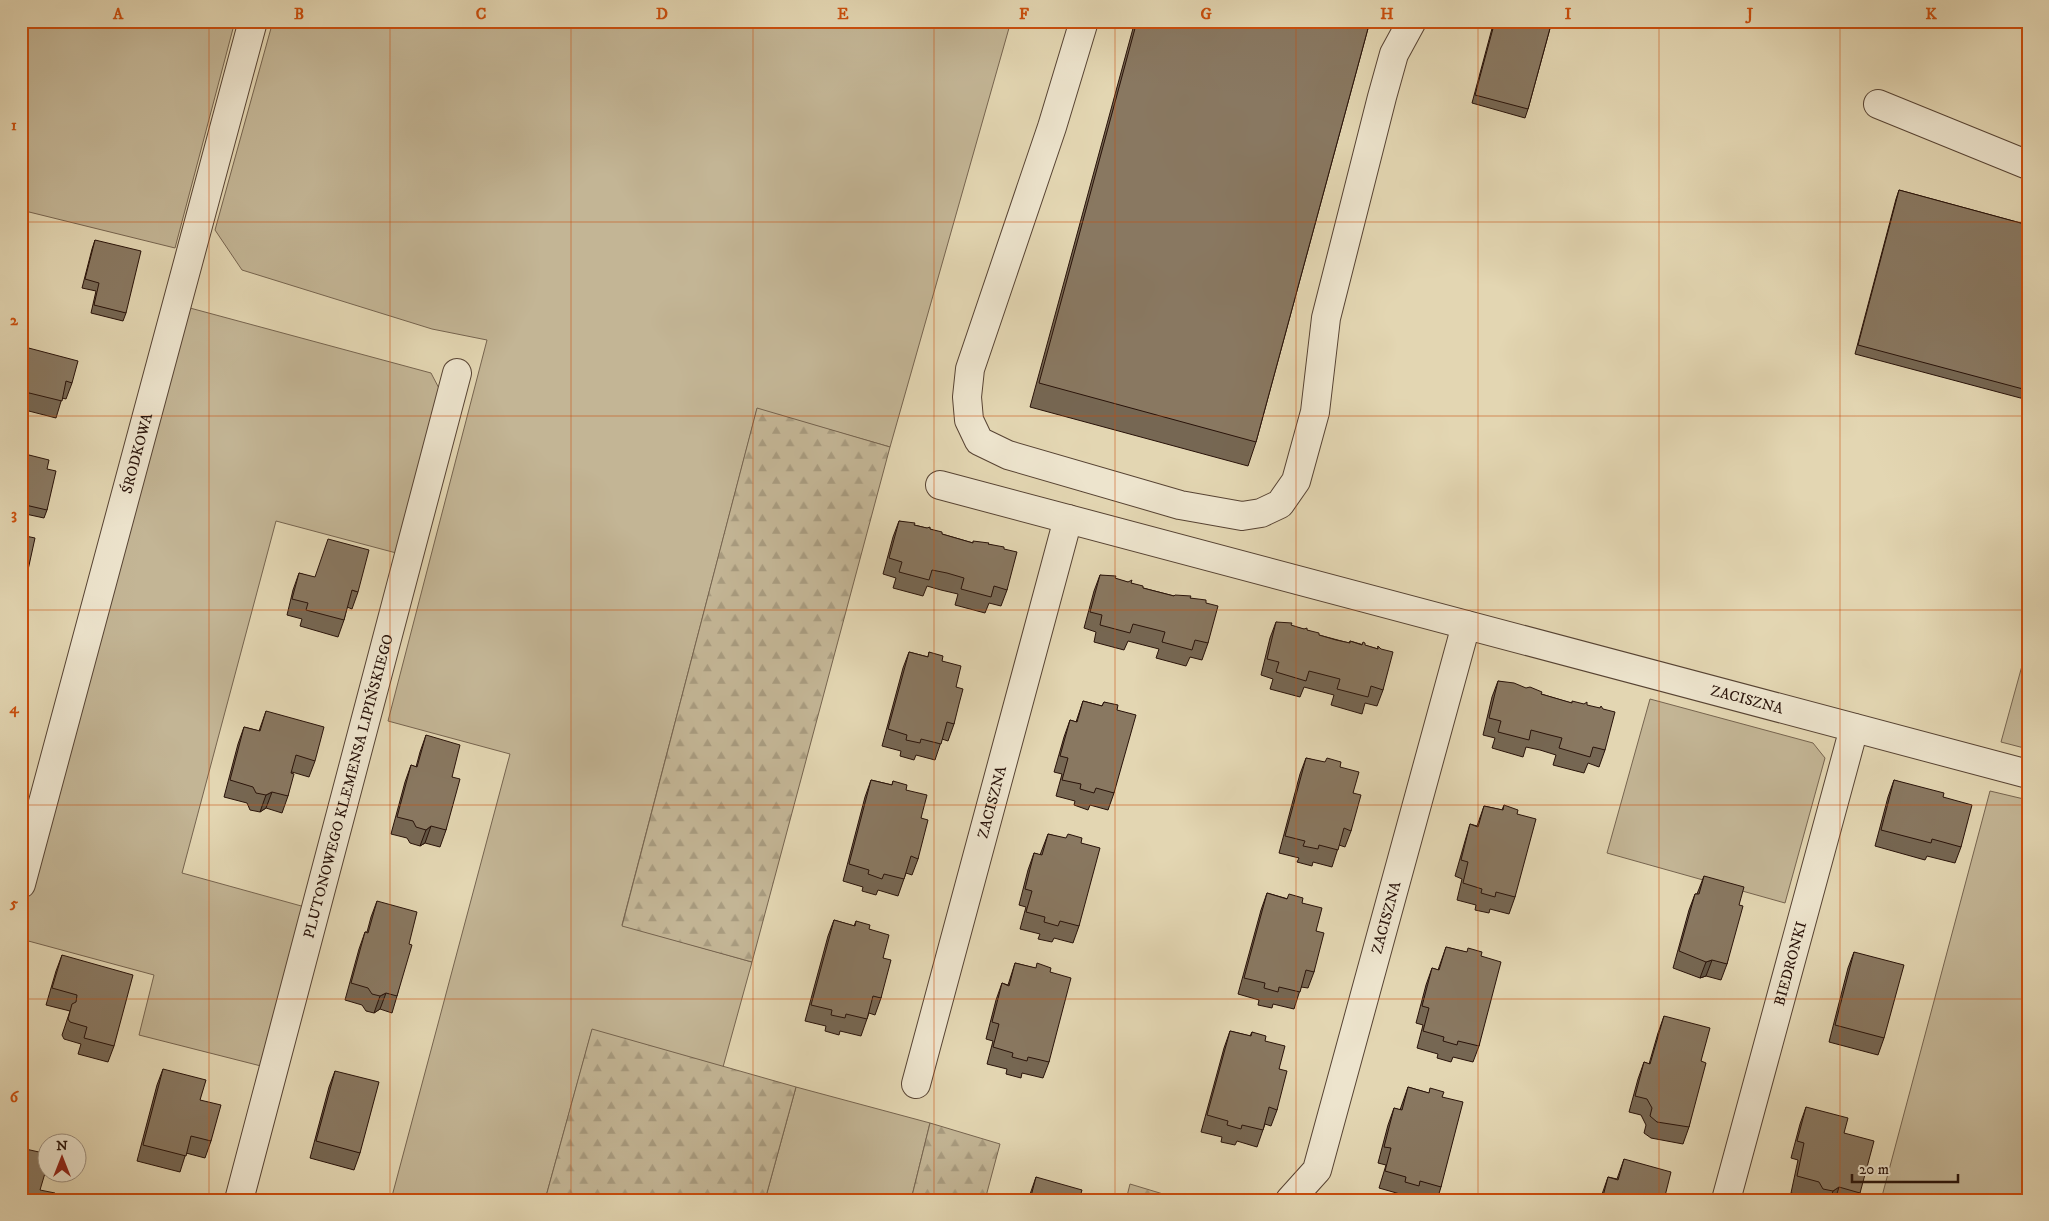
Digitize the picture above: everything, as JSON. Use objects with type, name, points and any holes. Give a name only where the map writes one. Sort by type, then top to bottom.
[{"type":"street","name":"ŚRODKOWA","points":[[21,884],[253,21]]},
{"type":"street","points":[[1084,21],[1052,127],[970,369],[967,396],[969,420],[979,441],[1008,456],[1180,505],[1242,516],[1261,513],[1280,504],[1296,481],[1315,412],[1326,318],[1394,54],[1412,21]]},
{"type":"street","points":[[1878,104],[2028,165]]},
{"type":"street","name":"PLUTONOWEGO KLEMENSA LIPIŃSKIEGO","points":[[238,1200],[457,373]]},
{"type":"street","name":"ZACISZNA","points":[[940,485],[2028,774]]},
{"type":"street","name":"ZACISZNA","points":[[916,1084],[1068,519]]},
{"type":"street","name":"ZACISZNA","points":[[1290,1200],[1317,1170],[1466,624]]},
{"type":"street","name":"BIEDRONKI","points":[[1726,1200],[1854,728]]},
{"type":"green space","points":[[21,21],[235,21],[175,248],[21,210]]},
{"type":"green space","points":[[273,21],[1011,21],[890,447],[757,409],[622,925],[752,962],[723,1067],[592,1030],[545,1200],[391,1200],[510,754],[388,721],[487,340],[432,329],[242,270],[215,230]]},
{"type":"green space","points":[[190,308],[431,373],[442,394],[400,554],[276,521],[182,873],[305,907],[261,1066],[139,1035],[154,975],[21,939],[21,915]]},
{"type":"green space","points":[[757,408],[890,447],[752,962],[622,926]]},
{"type":"green space","points":[[2028,644],[2028,749],[2001,742]]},
{"type":"green space","points":[[1650,699],[1813,743],[1825,758],[1785,903],[1607,853]]},
{"type":"green space","points":[[1990,791],[2028,800],[2028,1192],[2026,1200],[1881,1200]]},
{"type":"green space","points":[[592,1029],[796,1087],[765,1200],[545,1200]]},
{"type":"green space","points":[[796,1087],[930,1123],[911,1200],[765,1200]]},
{"type":"green space","points":[[930,1123],[1000,1144],[985,1200],[911,1200]]},
{"type":"green space","points":[[1130,1184],[1183,1200],[1126,1200]]},
{"type":"building","points":[[1137,21],[1370,21],[1256,442],[1039,383]]},
{"type":"building","points":[[1495,21],[1552,21],[1528,109],[1475,95]]},
{"type":"building","points":[[1899,190],[2028,225],[2028,371],[2023,389],[1858,345]]},
{"type":"building","points":[[95,240],[141,251],[126,313],[94,305],[99,283],[85,279]]},
{"type":"building","points":[[21,346],[78,361],[72,383],[66,381],[62,401],[21,391]]},
{"type":"building","points":[[21,453],[49,460],[47,469],[56,471],[47,510],[21,504]]},
{"type":"building","points":[[899,521],[915,523],[914,525],[927,528],[930,527],[930,529],[942,532],[942,534],[973,543],[973,541],[989,543],[1017,552],[1007,590],[994,586],[991,597],[961,589],[964,578],[947,573],[932,570],[929,580],[899,572],[902,562],[889,558]]},
{"type":"building","points":[[21,535],[35,538],[28,570],[21,569]]},
{"type":"building","points":[[328,539],[369,550],[358,592],[352,590],[344,620],[306,610],[308,603],[292,599],[299,573],[315,577]]},
{"type":"building","points":[[1100,575],[1116,576],[1115,578],[1128,582],[1132,580],[1131,583],[1143,586],[1143,588],[1174,596],[1191,596],[1190,598],[1206,600],[1206,603],[1218,606],[1208,643],[1195,640],[1192,650],[1162,642],[1165,632],[1133,624],[1130,633],[1100,625],[1102,615],[1090,612]]},
{"type":"building","points":[[1276,622],[1292,623],[1291,625],[1304,629],[1307,628],[1307,630],[1319,633],[1319,635],[1336,640],[1350,643],[1350,641],[1362,645],[1363,642],[1365,645],[1378,649],[1378,646],[1381,649],[1393,652],[1383,690],[1371,686],[1368,697],[1337,689],[1340,679],[1309,671],[1306,681],[1276,672],[1279,662],[1267,659]]},
{"type":"building","points":[[909,652],[928,657],[929,652],[943,656],[942,661],[961,666],[956,687],[963,689],[954,724],[947,722],[941,744],[921,739],[920,743],[906,740],[907,735],[888,729]]},
{"type":"building","points":[[1498,681],[1514,683],[1526,688],[1530,687],[1542,692],[1541,694],[1572,703],[1572,701],[1584,704],[1587,702],[1587,705],[1600,708],[1601,706],[1603,709],[1615,712],[1605,750],[1593,747],[1590,757],[1559,748],[1562,738],[1531,730],[1529,740],[1498,732],[1501,721],[1489,718]]},
{"type":"building","points":[[1083,701],[1102,706],[1104,702],[1118,705],[1117,710],[1136,715],[1114,793],[1096,788],[1094,793],[1080,789],[1081,784],[1062,780],[1068,758],[1060,756],[1070,720],[1077,722]]},
{"type":"building","points":[[266,711],[324,727],[315,761],[296,755],[291,773],[294,774],[288,796],[272,792],[266,795],[256,793],[253,787],[230,780],[244,727],[260,731]]},
{"type":"building","points":[[426,735],[460,745],[452,777],[460,779],[446,830],[431,826],[426,830],[416,827],[413,821],[397,817],[411,765],[417,767]]},
{"type":"building","points":[[1306,758],[1325,762],[1327,758],[1341,762],[1340,767],[1359,772],[1353,793],[1361,795],[1351,831],[1344,828],[1338,850],[1319,845],[1318,849],[1303,846],[1305,841],[1285,836]]},
{"type":"building","points":[[871,780],[892,785],[893,781],[907,785],[906,790],[927,795],[921,818],[928,820],[918,859],[911,856],[904,879],[884,874],[882,879],[868,874],[869,870],[849,864]]},
{"type":"building","points":[[1894,780],[1944,793],[1943,797],[1972,805],[1961,847],[1932,839],[1931,843],[1881,830]]},
{"type":"building","points":[[1504,805],[1518,810],[1517,814],[1536,819],[1515,897],[1496,892],[1495,897],[1481,893],[1482,889],[1463,883],[1468,862],[1461,860],[1470,824],[1478,827],[1484,806],[1503,810]]},
{"type":"building","points":[[1048,834],[1066,838],[1068,834],[1082,838],[1081,843],[1100,848],[1079,926],[1060,921],[1058,926],[1044,922],[1045,917],[1026,912],[1032,891],[1025,889],[1034,853],[1042,855]]},
{"type":"building","points":[[1704,876],[1744,887],[1739,905],[1743,906],[1727,964],[1712,960],[1706,962],[1679,951],[1695,894],[1699,894]]},
{"type":"building","points":[[1267,893],[1287,899],[1289,894],[1303,898],[1302,903],[1322,908],[1316,931],[1324,933],[1314,972],[1306,970],[1300,992],[1279,987],[1278,992],[1264,988],[1265,983],[1244,978]]},
{"type":"building","points":[[377,901],[417,912],[409,944],[412,945],[397,996],[386,993],[380,996],[372,994],[368,988],[351,983],[365,932],[368,933]]},
{"type":"building","points":[[834,920],[855,926],[856,921],[870,925],[869,929],[889,935],[883,958],[891,960],[881,998],[873,996],[867,1019],[846,1014],[845,1018],[831,1015],[832,1010],[811,1005]]},
{"type":"building","points":[[1446,947],[1467,952],[1468,948],[1482,952],[1481,956],[1501,962],[1479,1046],[1458,1041],[1457,1045],[1443,1041],[1444,1037],[1423,1031],[1429,1008],[1422,1006],[1432,968],[1439,970]]},
{"type":"building","points":[[1854,952],[1904,965],[1884,1038],[1835,1025]]},
{"type":"building","points":[[62,955],[133,975],[114,1046],[84,1038],[87,1027],[70,1022],[68,1019],[72,1004],[76,1002],[77,995],[52,988]]},
{"type":"building","points":[[1015,963],[1036,968],[1037,963],[1051,968],[1050,972],[1071,978],[1049,1062],[1028,1057],[1027,1061],[1012,1057],[1013,1053],[993,1047],[999,1024],[992,1022],[1002,983],[1009,986]]},
{"type":"building","points":[[1664,1016],[1710,1028],[1701,1061],[1706,1063],[1689,1127],[1657,1122],[1650,1116],[1652,1108],[1647,1099],[1635,1096],[1644,1062],[1650,1064]]},
{"type":"building","points":[[1230,1031],[1251,1036],[1252,1032],[1266,1036],[1265,1041],[1285,1046],[1279,1069],[1287,1071],[1277,1110],[1269,1107],[1263,1130],[1242,1125],[1241,1129],[1227,1125],[1228,1121],[1207,1115]]},
{"type":"building","points":[[163,1069],[206,1080],[200,1100],[221,1105],[211,1141],[191,1136],[186,1156],[143,1145]]},
{"type":"building","points":[[335,1071],[379,1082],[360,1153],[316,1141]]},
{"type":"building","points":[[1408,1087],[1429,1093],[1430,1088],[1444,1092],[1442,1097],[1463,1102],[1441,1187],[1420,1181],[1419,1186],[1405,1182],[1406,1177],[1385,1171],[1391,1148],[1384,1147],[1394,1108],[1402,1110]]},
{"type":"building","points":[[1806,1107],[1848,1118],[1844,1133],[1874,1141],[1860,1193],[1839,1187],[1833,1191],[1823,1189],[1819,1182],[1797,1176],[1804,1143],[1797,1141]]},
{"type":"building","points":[[21,1148],[38,1152],[38,1184],[42,1184],[40,1190],[55,1193],[53,1200],[21,1200]]},
{"type":"building","points":[[1624,1159],[1671,1172],[1664,1200],[1602,1200],[1608,1177],[1618,1180]]},
{"type":"building","points":[[1036,1177],[1082,1190],[1079,1200],[1030,1200]]}]
